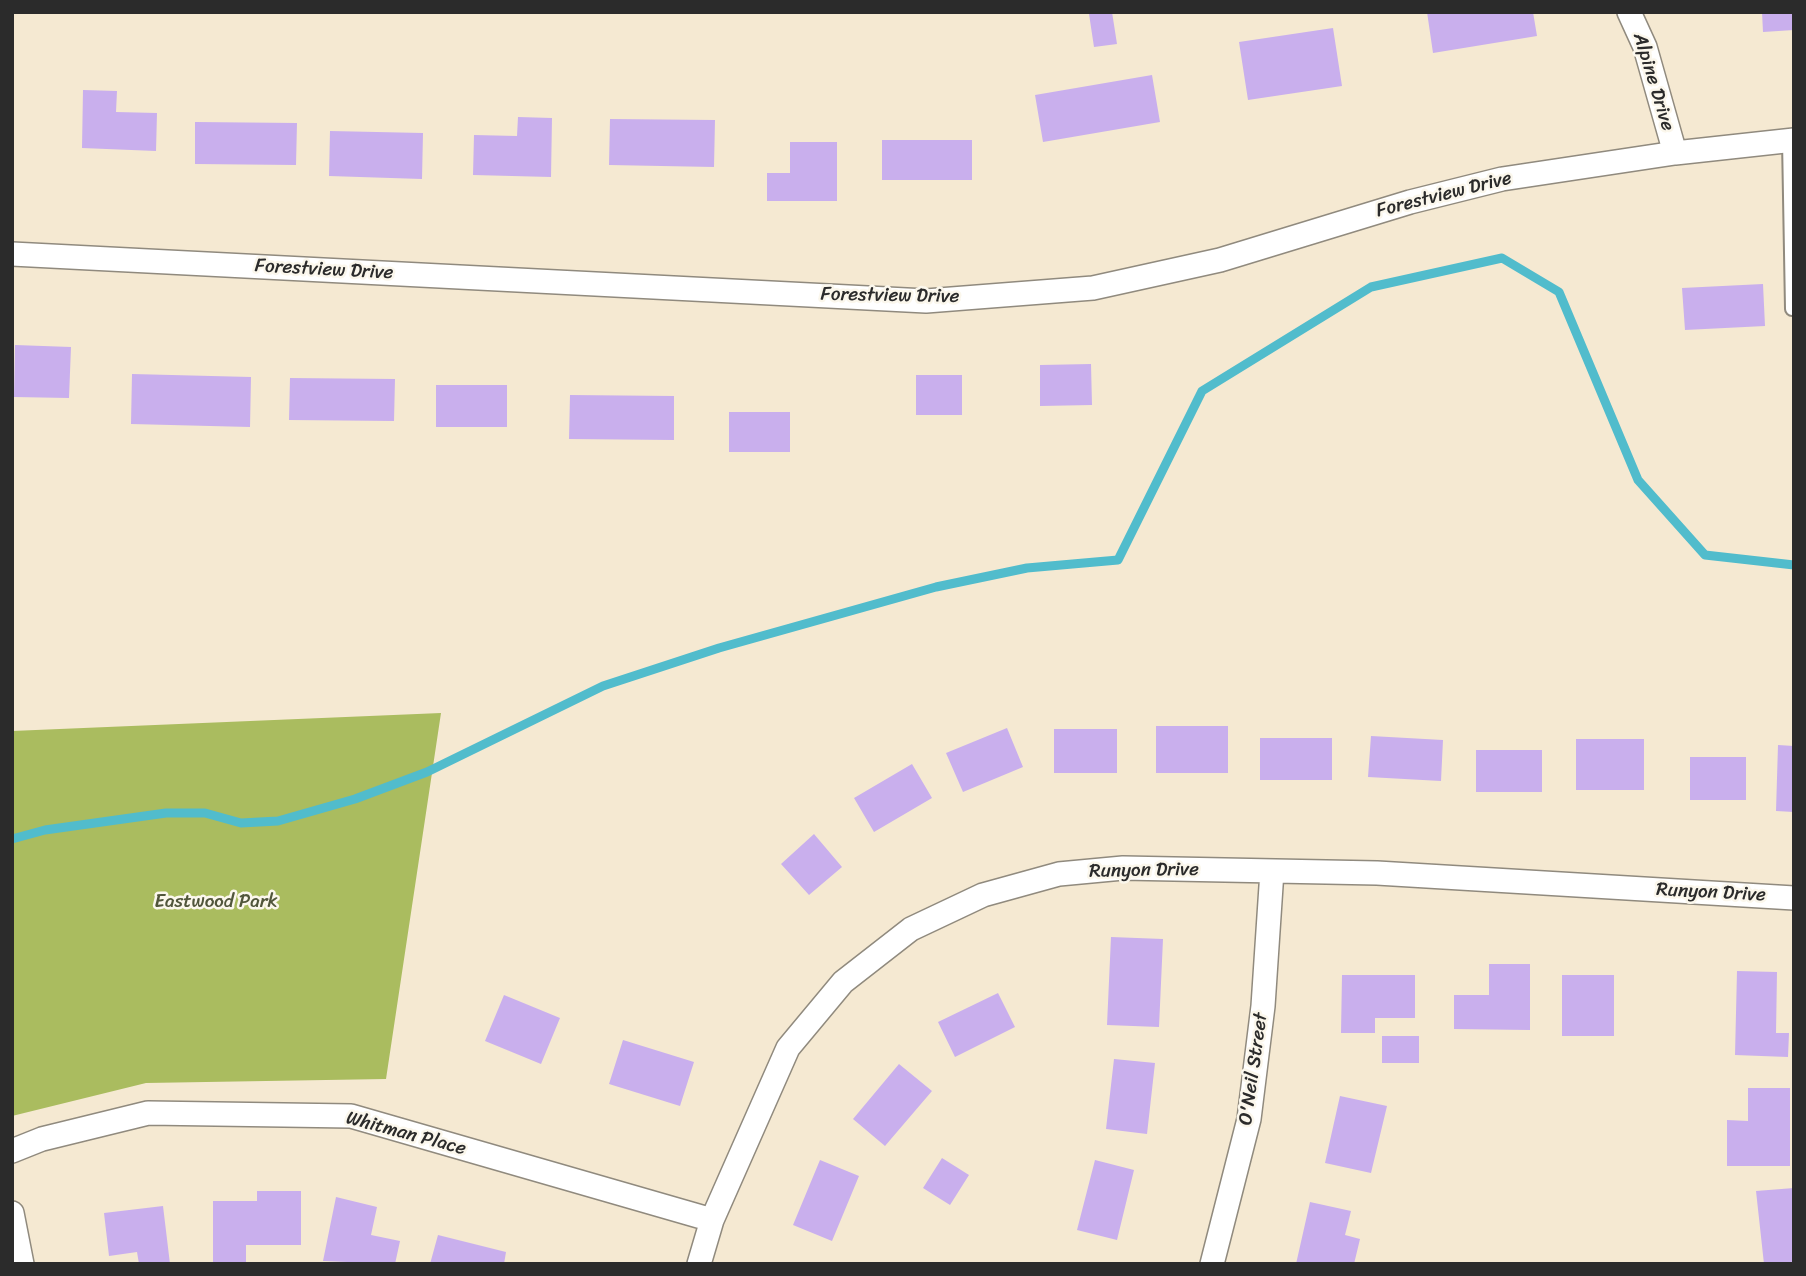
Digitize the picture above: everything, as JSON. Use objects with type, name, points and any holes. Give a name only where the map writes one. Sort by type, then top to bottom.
[{"type":"street","name":"Alpine Drive","points":[[1629,12],[1645,47],[1675,153]]},
{"type":"street","name":"Forestview Drive","points":[[12,254],[926,301],[1093,288],[1220,260],[1410,202],[1502,180],[1675,153],[1791,140]]},
{"type":"street","name":"Runyon Drive","points":[[699,1264],[712,1220],[788,1048],[843,982],[911,929],[983,895],[1059,874],[1124,868],[1377,873],[1794,898]]},
{"type":"street","name":"O'Neil Street","points":[[1212,1264],[1249,1119],[1264,1006],[1272,871]]},
{"type":"street","name":"Whitman Place","points":[[12,1151],[42,1139],[148,1113],[351,1116],[712,1220]]},
{"type":"street","points":[[12,1213],[22,1264]]},
{"type":"lane","points":[[1791,140],[1792,309]]},
{"type":"green space","name":"Eastwood Park","points":[[441,713],[386,1079],[146,1083],[12,1116],[12,731]]},
{"type":"building","points":[[1112,12],[1117,44],[1094,47],[1089,14]]},
{"type":"building","points":[[1427,12],[1533,12],[1537,36],[1433,53]]},
{"type":"building","points":[[1762,12],[1794,12],[1794,30],[1763,32]]},
{"type":"building","points":[[1333,28],[1342,86],[1248,100],[1239,42]]},
{"type":"building","points":[[1152,75],[1160,122],[1043,142],[1035,95]]},
{"type":"building","points":[[83,90],[117,91],[116,112],[157,113],[156,151],[82,148]]},
{"type":"building","points":[[518,117],[552,118],[551,177],[473,175],[474,135],[517,136]]},
{"type":"building","points":[[610,119],[715,120],[714,167],[609,165]]},
{"type":"building","points":[[195,122],[297,123],[296,165],[195,164]]},
{"type":"building","points":[[330,131],[423,133],[422,179],[329,176]]},
{"type":"building","points":[[882,140],[972,140],[972,180],[882,180]]},
{"type":"building","points":[[790,142],[837,142],[837,201],[767,201],[767,173],[790,173]]},
{"type":"building","points":[[1763,284],[1765,326],[1685,330],[1682,288]]},
{"type":"building","points":[[15,345],[71,347],[69,398],[14,397]]},
{"type":"building","points":[[1091,364],[1092,405],[1040,406],[1040,365]]},
{"type":"building","points":[[132,374],[251,377],[250,427],[131,424]]},
{"type":"building","points":[[916,375],[962,375],[962,415],[916,415]]},
{"type":"building","points":[[290,378],[395,379],[394,421],[289,420]]},
{"type":"building","points":[[436,385],[507,385],[507,427],[436,427]]},
{"type":"building","points":[[570,395],[674,396],[674,440],[569,439]]},
{"type":"building","points":[[729,412],[790,412],[790,452],[729,452]]},
{"type":"building","points":[[1156,726],[1228,726],[1228,773],[1156,773]]},
{"type":"building","points":[[1007,728],[1023,767],[963,792],[946,753]]},
{"type":"building","points":[[1054,729],[1117,729],[1117,773],[1054,773]]},
{"type":"building","points":[[1371,736],[1443,740],[1441,781],[1368,777]]},
{"type":"building","points":[[1260,738],[1332,738],[1332,780],[1260,780]]},
{"type":"building","points":[[1576,739],[1644,739],[1644,790],[1576,790]]},
{"type":"building","points":[[1778,745],[1794,746],[1794,812],[1776,811]]},
{"type":"building","points":[[1476,750],[1542,750],[1542,792],[1476,792]]},
{"type":"building","points":[[1690,757],[1746,757],[1746,800],[1690,800]]},
{"type":"building","points":[[912,764],[932,798],[874,832],[854,798]]},
{"type":"building","points":[[814,834],[842,867],[809,895],[781,864]]},
{"type":"building","points":[[1111,937],[1163,939],[1159,1027],[1107,1025]]},
{"type":"building","points":[[1489,964],[1530,964],[1530,1030],[1454,1029],[1454,995],[1489,995]]},
{"type":"building","points":[[1737,971],[1777,972],[1776,1033],[1789,1033],[1788,1057],[1735,1055]]},
{"type":"building","points":[[1342,975],[1415,975],[1415,1018],[1375,1018],[1375,1033],[1341,1033]]},
{"type":"building","points":[[1562,975],[1614,975],[1614,1036],[1562,1036]]},
{"type":"building","points":[[998,993],[1015,1027],[955,1057],[938,1022]]},
{"type":"building","points":[[504,995],[560,1018],[541,1064],[485,1041]]},
{"type":"building","points":[[1382,1036],[1419,1036],[1419,1063],[1382,1063]]},
{"type":"building","points":[[623,1040],[694,1062],[680,1106],[609,1084]]},
{"type":"building","points":[[1114,1059],[1155,1063],[1147,1134],[1106,1129]]},
{"type":"building","points":[[899,1064],[932,1091],[885,1146],[853,1119]]},
{"type":"building","points":[[1748,1088],[1790,1088],[1790,1166],[1727,1166],[1727,1120],[1748,1121]]},
{"type":"building","points":[[1340,1096],[1387,1106],[1371,1173],[1325,1163]]},
{"type":"building","points":[[942,1158],[969,1175],[950,1205],[923,1188]]},
{"type":"building","points":[[820,1160],[859,1176],[832,1241],[793,1225]]},
{"type":"building","points":[[1095,1160],[1134,1170],[1117,1240],[1077,1230]]},
{"type":"building","points":[[1794,1188],[1794,1263],[1764,1264],[1756,1191]]},
{"type":"building","points":[[257,1191],[301,1191],[301,1245],[246,1245],[246,1262],[213,1262],[213,1201],[257,1201]]},
{"type":"building","points":[[336,1197],[377,1207],[371,1235],[400,1241],[395,1264],[323,1261]]},
{"type":"building","points":[[1310,1202],[1351,1211],[1345,1235],[1360,1239],[1354,1264],[1296,1264]]},
{"type":"building","points":[[163,1206],[170,1264],[139,1264],[137,1252],[109,1256],[104,1213]]},
{"type":"building","points":[[438,1235],[506,1252],[504,1264],[430,1264]]},
{"type":"waterway","points":[[12,839],[45,830],[166,813],[205,813],[241,823],[278,821],[355,799],[427,772],[603,686],[719,648],[936,587],[1027,568],[1118,560],[1202,391],[1371,287],[1502,258],[1559,292],[1638,480],[1705,555],[1794,565]]}]
